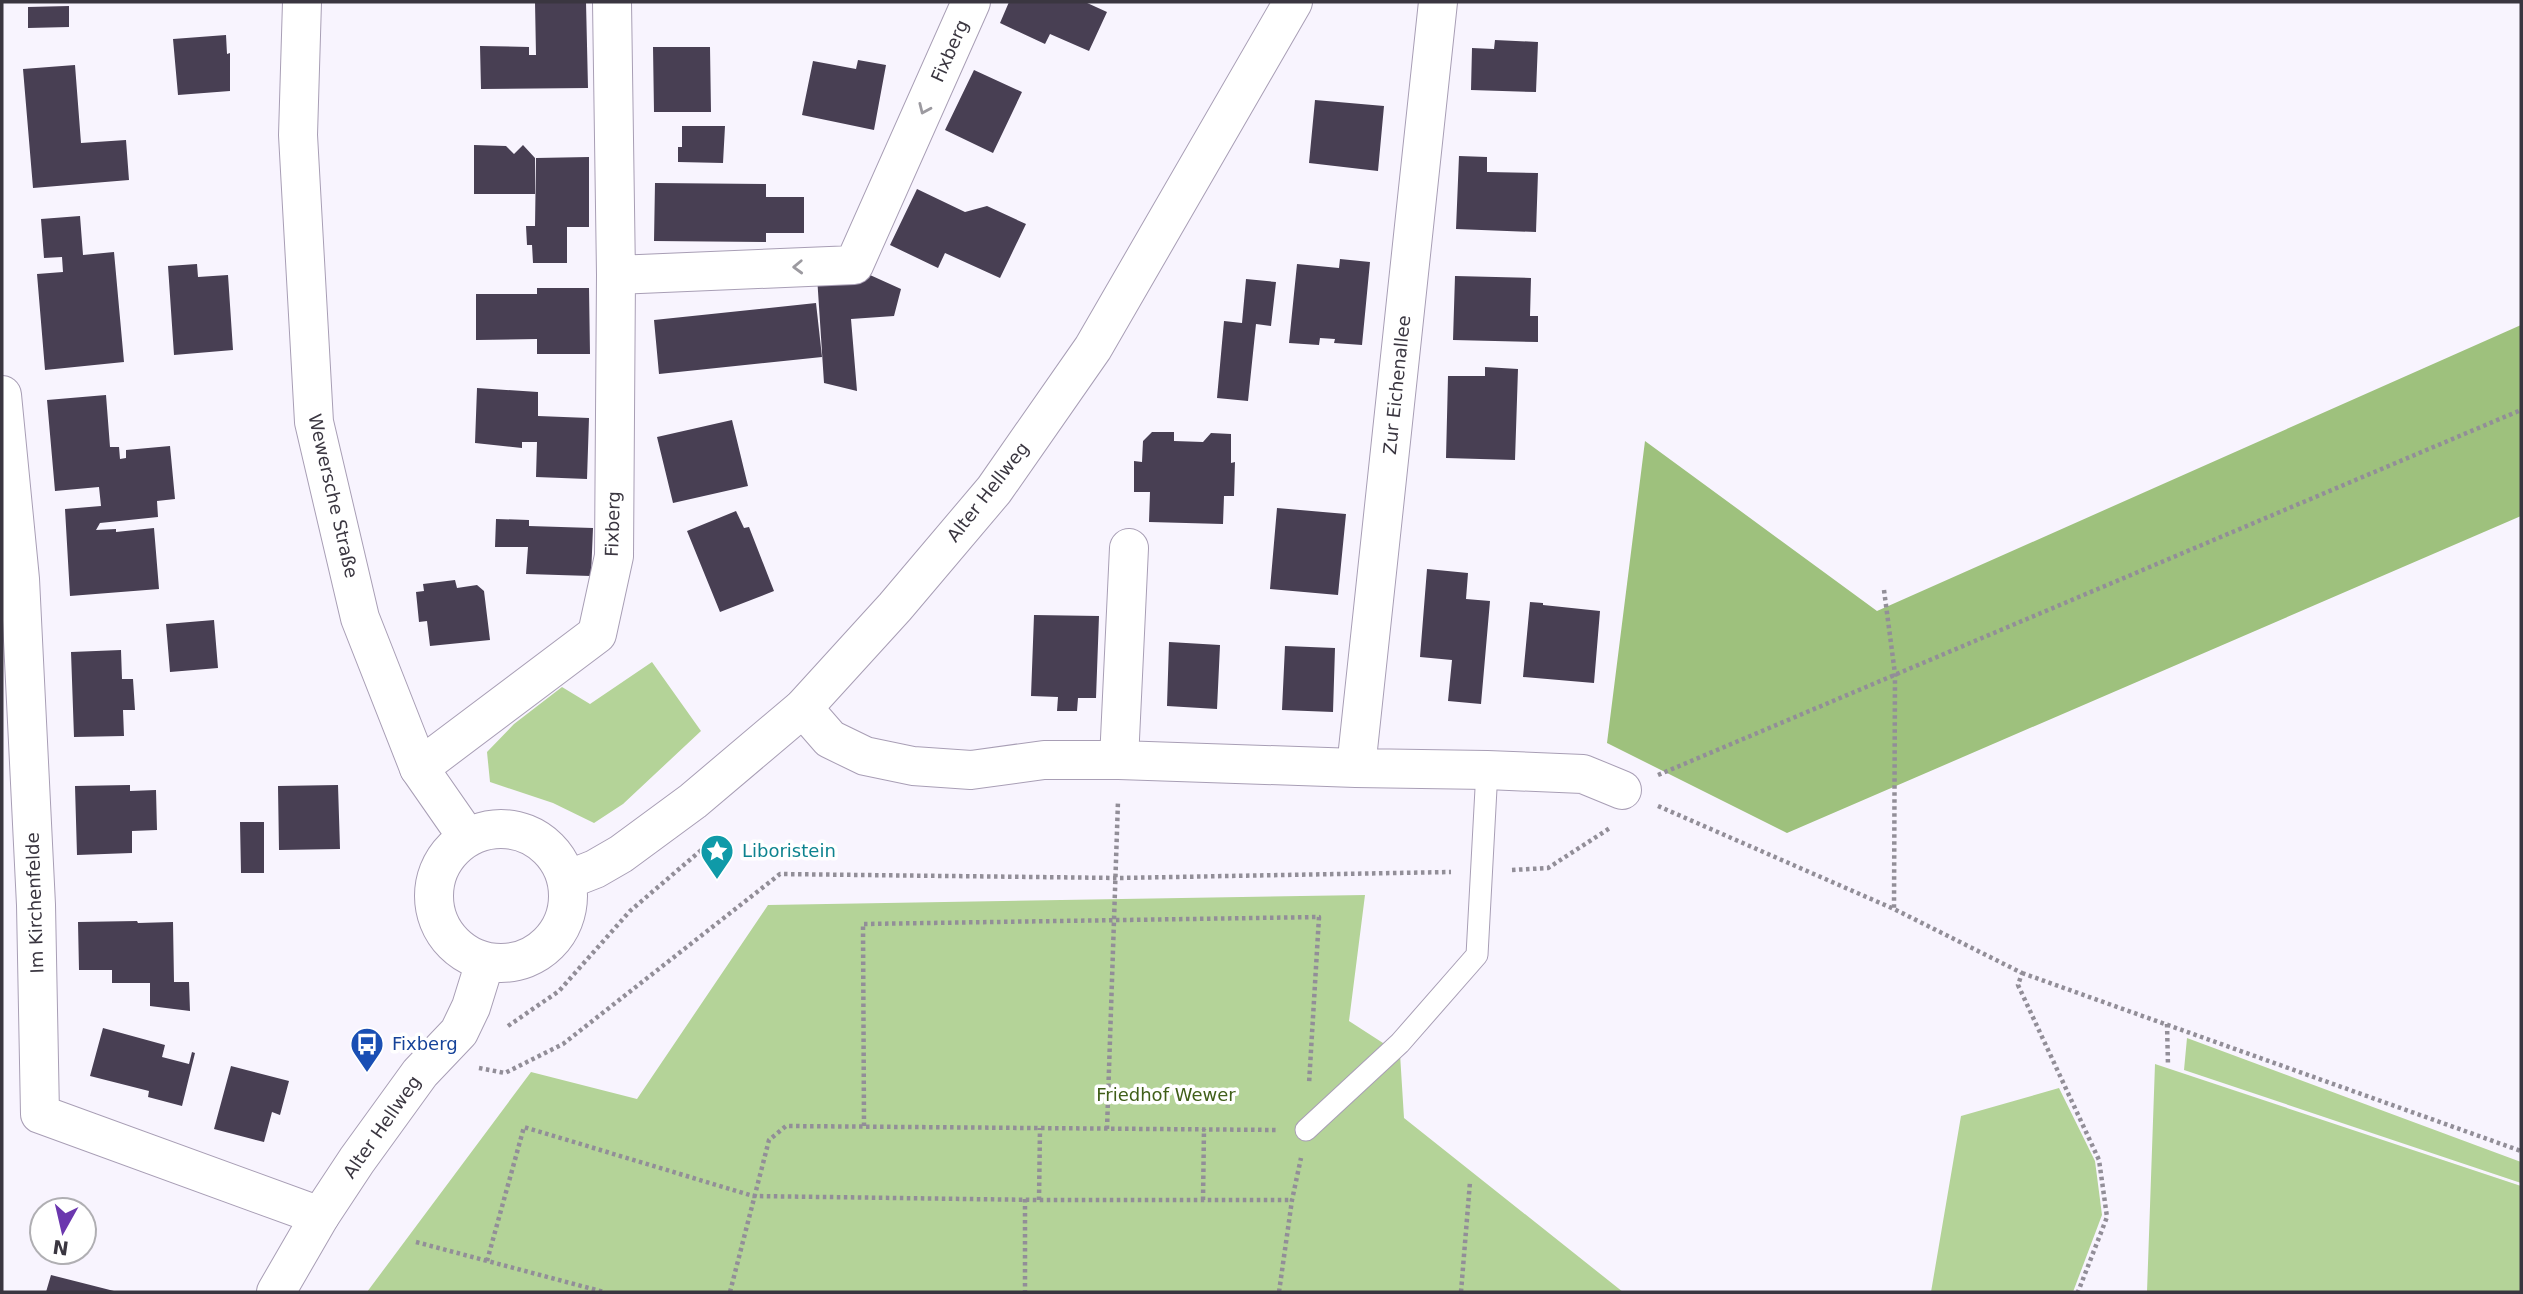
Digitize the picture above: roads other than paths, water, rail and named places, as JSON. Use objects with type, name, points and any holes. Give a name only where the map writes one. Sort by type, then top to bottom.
[{"type":"street","name":"Wewersche Straße","points":[[302,2],[298,135],[314,422],[360,618],[419,768],[467,837]]},
{"type":"street","name":"Fixberg","points":[[419,768],[597,634],[614,556],[612,2]]},
{"type":"street","name":"Fixberg","points":[[615,275],[854,265],[971,2]]},
{"type":"street","name":"Alter Hellweg","points":[[567,880],[595,869],[631,847],[693,801],[803,708],[895,607],[994,490],[1093,348],[1293,2]]},
{"type":"street","name":"Zur Eichenallee","points":[[1356,768],[1438,2]]},
{"type":"street","name":"Im Kirchenfelde","points":[[2,395],[20,579],[36,905],[40,1114],[320,1216]]},
{"type":"street","points":[[1119,760],[1129,548]]},
{"type":"street","points":[[803,708],[830,739],[865,756],[913,766],[971,770],[1044,760],[1119,760],[1583,774],[1619,807]]},
{"type":"street","points":[[491,829],[516,830],[539,840],[556,858],[567,880],[568,903],[562,925],[549,944],[530,957],[508,964],[485,962],[461,950],[442,931],[434,906],[435,879],[447,855],[467,837],[491,829]]},
{"type":"street","name":"Alter Hellweg","points":[[276,1292],[320,1216],[420,1073],[459,1032],[471,1007],[485,962]]},
{"type":"lane","points":[[1306,1130],[1400,1043],[1476,955],[1486,770]]},
{"type":"place","name":"Liboristein","points":[[717,881]]},
{"type":"place","name":"Fixberg","points":[[367,1074]]},
{"type":"park label","name":"Friedhof Wewer","points":[[1166,1095]]}]
